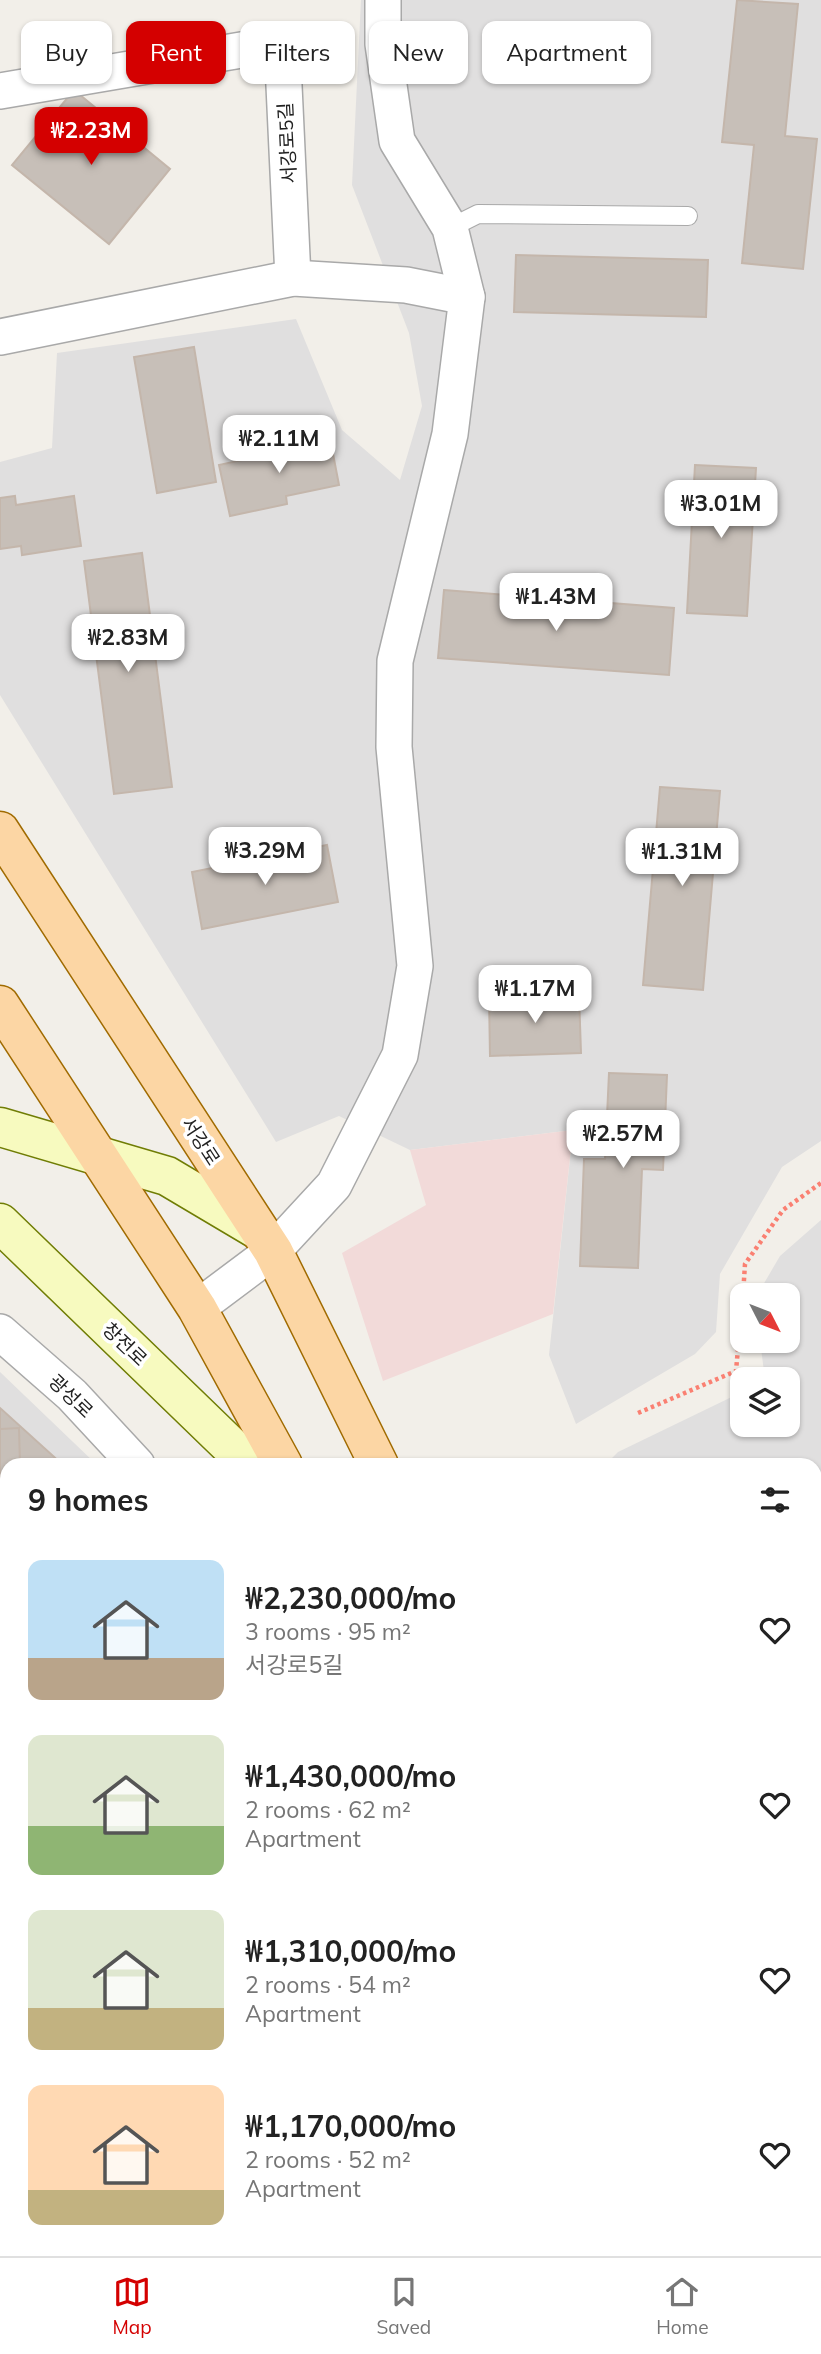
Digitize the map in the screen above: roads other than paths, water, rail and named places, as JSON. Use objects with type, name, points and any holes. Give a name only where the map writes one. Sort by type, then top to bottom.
[{"type":"main road","name":"서강로","points":[[0,831],[265,1241],[375,1458]]},
{"type":"main road","points":[[0,1005],[197,1308],[279,1458]]},
{"type":"main road","points":[[0,1128],[167,1176],[265,1241]]},
{"type":"main road","name":"창전로","points":[[0,1223],[243,1458]]},
{"type":"street","points":[[197,1308],[265,1241],[334,1185],[400,1055],[415,965],[394,747],[395,662],[450,434],[467,296],[450,228],[397,141],[383,44],[383,0]]},
{"type":"street","name":"서강로5길","points":[[0,91],[282,43],[293,278]]},
{"type":"street","points":[[0,337],[293,278],[406,285],[467,296]]},
{"type":"street","name":"광성로","points":[[0,1332],[72,1395],[130,1458]]},
{"type":"lane","points":[[450,228],[478,215],[688,216]]}]
